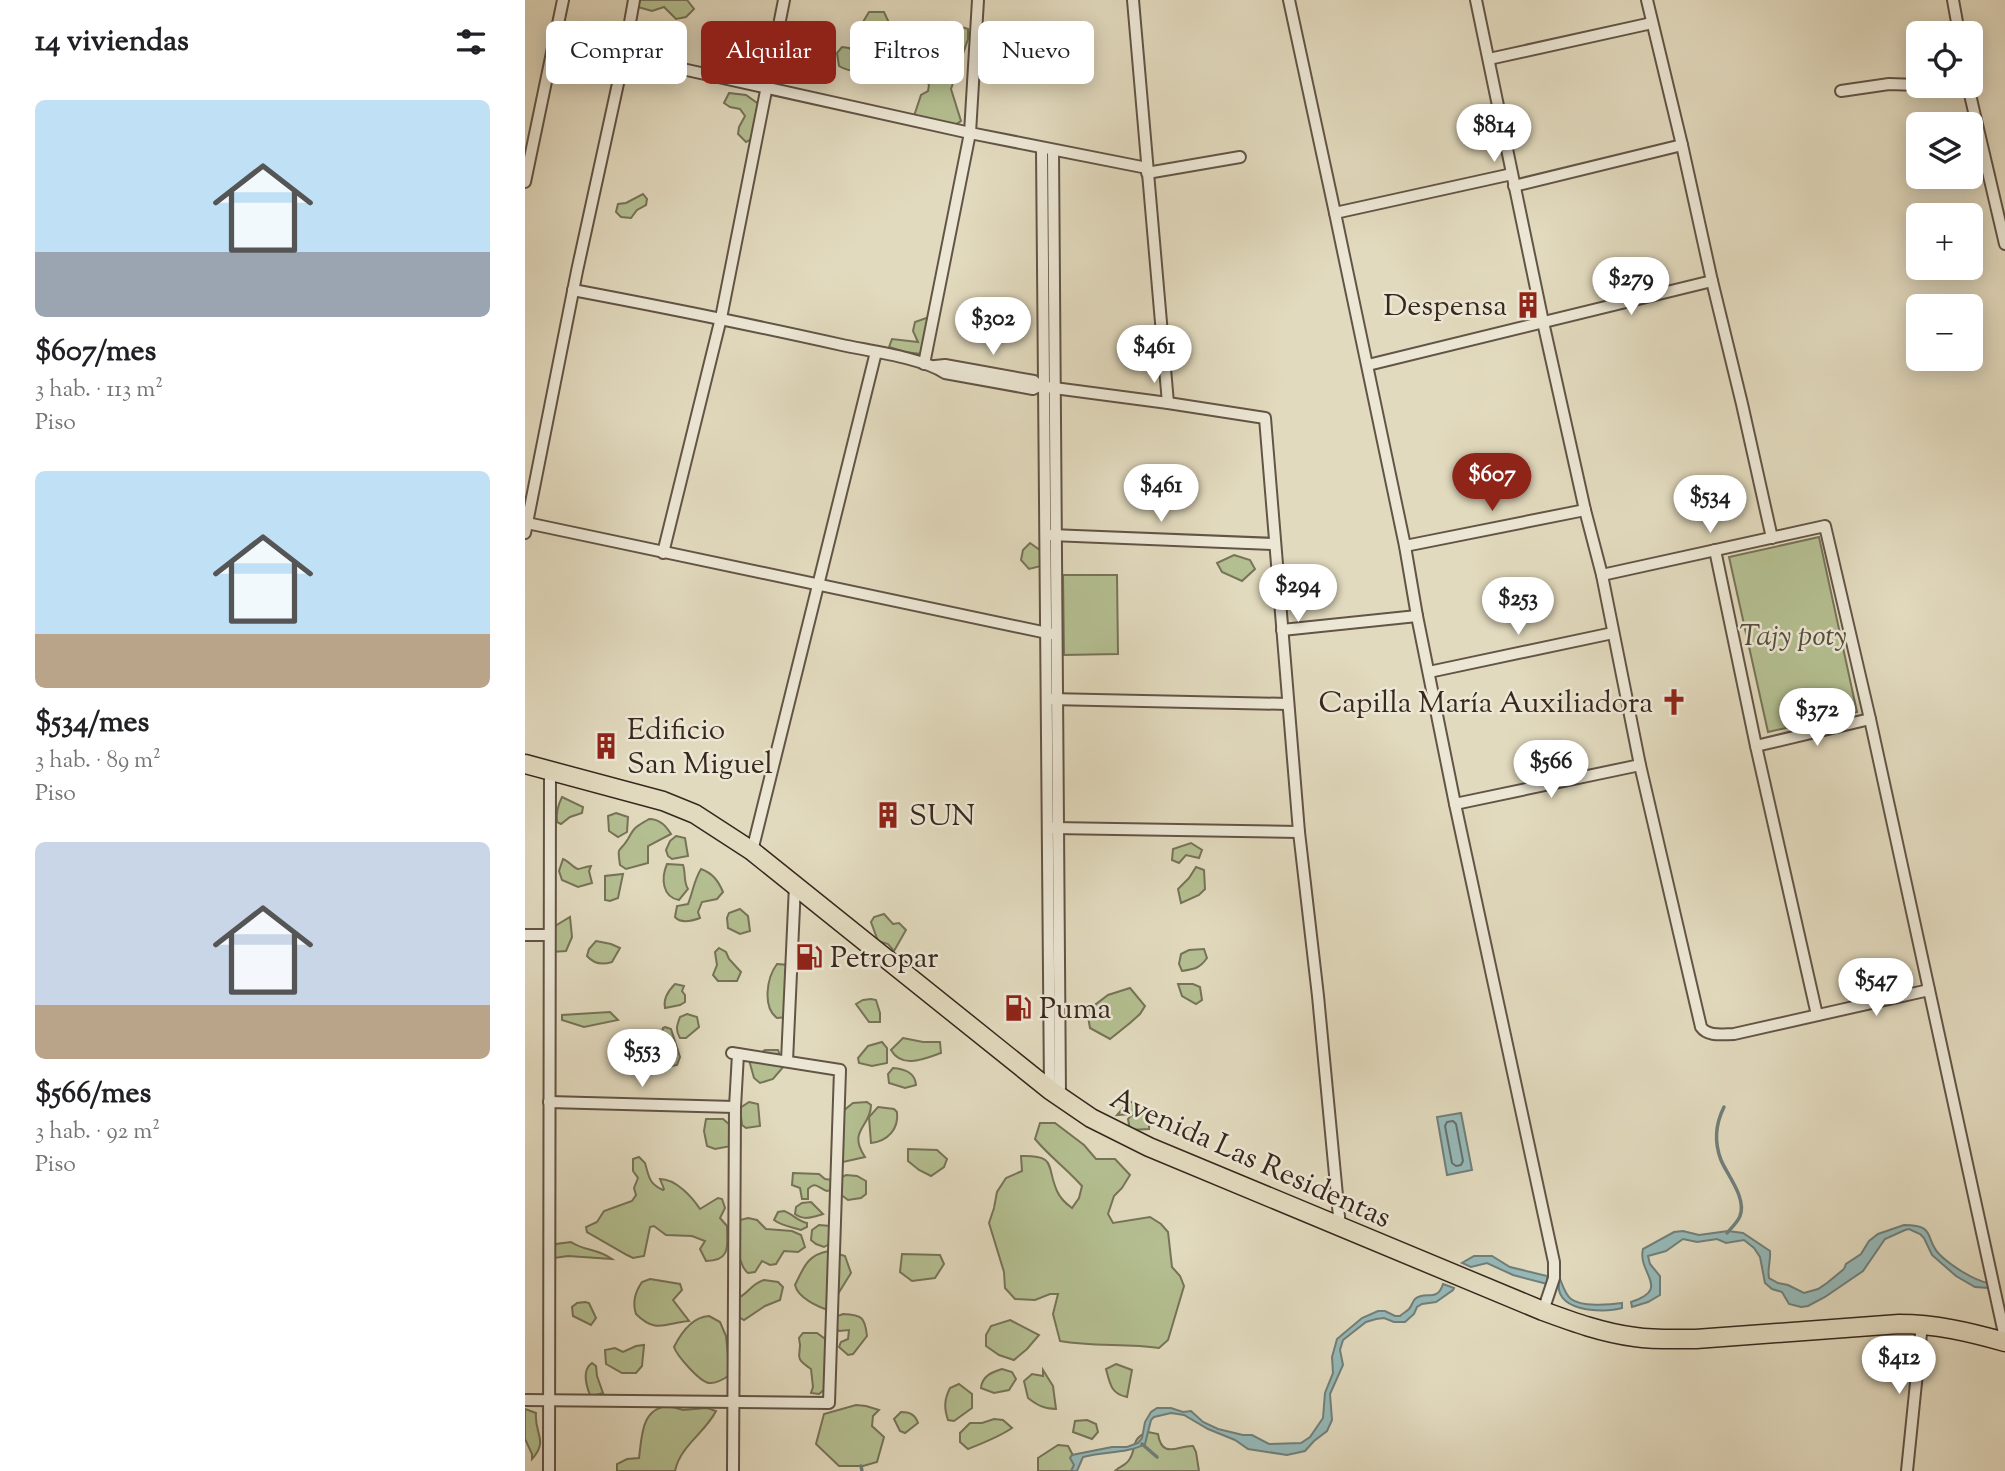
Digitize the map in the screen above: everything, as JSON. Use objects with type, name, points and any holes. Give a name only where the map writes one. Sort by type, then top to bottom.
[{"type":"main road","name":"Avenida Las Residentas","points":[[525,764],[663,801],[695,814],[752,851],[1055,1093],[1091,1118],[1149,1147],[1543,1311],[1604,1331],[1663,1339],[1922,1324],[2005,1340]]},
{"type":"street","points":[[525,182],[563,0]]},
{"type":"street","points":[[630,21],[634,0]]},
{"type":"street","points":[[663,552],[721,318],[783,0]]},
{"type":"street","points":[[929,365],[970,133],[978,0]]},
{"type":"street","points":[[1133,0],[1168,403]]},
{"type":"street","points":[[1289,0],[1368,365],[1455,804],[1554,1262],[1553,1284],[1543,1311]]},
{"type":"street","points":[[1476,0],[1543,322],[1602,575],[1640,765],[1701,1027],[1704,1032],[1716,1035],[1734,1034],[1929,990]]},
{"type":"street","points":[[1647,0],[1772,538]]},
{"type":"street","points":[[1953,0],[1957,21]]},
{"type":"street","points":[[1489,59],[1652,23]]},
{"type":"street","points":[[687,70],[1147,171],[1241,158]]},
{"type":"street","points":[[618,84],[573,290],[526,528],[663,552],[1051,633]]},
{"type":"street","points":[[1841,91],[1889,84],[1906,85]]},
{"type":"street","points":[[1971,98],[2005,244]]},
{"type":"street","points":[[1514,186],[1682,145]]},
{"type":"street","points":[[1047,149],[1046,387],[1050,535],[1055,1093]]},
{"type":"street","points":[[1335,213],[1512,174]]},
{"type":"street","points":[[1368,365],[1712,281]]},
{"type":"street","points":[[573,290],[721,318],[876,352],[929,365],[945,373],[1033,388],[1046,387],[1265,418],[1299,832],[1340,1227]]},
{"type":"street","points":[[752,851],[876,352]]},
{"type":"street","points":[[1405,546],[1585,510]]},
{"type":"street","points":[[1602,575],[1825,526],[1870,719],[2005,1340]]},
{"type":"street","points":[[1050,535],[1275,544]]},
{"type":"street","points":[[1715,550],[1817,1014]]},
{"type":"street","points":[[1282,630],[1417,616]]},
{"type":"street","points":[[1429,672],[1613,633]]},
{"type":"street","points":[[1052,699],[1288,704]]},
{"type":"street","points":[[1756,746],[1870,719]]},
{"type":"street","points":[[1455,804],[1640,765]]},
{"type":"street","points":[[549,771],[549,1471]]},
{"type":"street","points":[[1053,827],[1299,832]]},
{"type":"street","points":[[787,1061],[795,885]]},
{"type":"street","points":[[525,935],[549,935]]},
{"type":"street","points":[[525,1400],[733,1401],[829,1403],[840,1070],[735,1054],[733,1401],[733,1471]]},
{"type":"street","points":[[548,1102],[735,1107]]},
{"type":"street","points":[[1907,1471],[1922,1324]]},
{"type":"green space","points":[[640,0],[687,0],[694,9],[686,17],[676,19],[664,7],[652,11],[638,7]]},
{"type":"green space","points":[[869,12],[884,12],[888,21],[864,21]]},
{"type":"green space","points":[[964,28],[968,29],[964,51]]},
{"type":"green space","points":[[842,47],[849,48],[850,70],[839,66],[837,53]]},
{"type":"green space","points":[[953,84],[951,89],[961,121],[945,125],[914,116],[921,95],[928,91],[929,85]]},
{"type":"green space","points":[[729,93],[746,95],[760,105],[753,138],[746,142],[738,134],[745,116],[740,109],[724,103]]},
{"type":"green space","points":[[643,194],[647,199],[646,205],[637,210],[631,218],[621,217],[616,212],[618,204]]},
{"type":"green space","points":[[929,317],[921,354],[889,347],[892,339],[918,342],[913,331],[915,322]]},
{"type":"green space","name":"Tajy poty","points":[[1819,537],[1857,712],[1768,732],[1729,557]]},
{"type":"green space","points":[[1030,543],[1044,553],[1041,566],[1029,569],[1021,560],[1023,550]]},
{"type":"green space","points":[[1234,555],[1250,560],[1255,569],[1242,581],[1222,572],[1217,563]]},
{"type":"green space","points":[[1063,575],[1117,575],[1118,654],[1064,655]]},
{"type":"green space","points":[[562,797],[583,807],[582,813],[561,824],[557,822],[557,816]]},
{"type":"green space","points":[[616,813],[628,817],[627,832],[618,837],[609,831],[608,816]]},
{"type":"green space","points":[[649,819],[662,824],[671,834],[648,846],[648,863],[626,869],[620,865],[619,850],[634,829]]},
{"type":"green space","points":[[676,836],[685,838],[688,856],[672,859],[666,850]]},
{"type":"green space","points":[[1191,843],[1202,850],[1199,858],[1186,855],[1179,863],[1172,860],[1173,849]]},
{"type":"green space","points":[[563,859],[578,869],[591,866],[589,871],[592,883],[578,887],[562,880],[559,871]]},
{"type":"green space","points":[[667,864],[683,865],[688,889],[679,900],[669,895],[664,886]]},
{"type":"green space","points":[[1196,867],[1204,870],[1205,889],[1199,895],[1181,903],[1178,889]]},
{"type":"green space","points":[[701,869],[714,877],[723,892],[717,899],[702,902],[698,912],[700,918],[680,921],[675,917],[677,906],[688,904]]},
{"type":"green space","points":[[623,874],[618,898],[605,900],[605,876]]},
{"type":"green space","points":[[740,909],[748,916],[750,931],[740,934],[728,928],[727,918],[729,913]]},
{"type":"green space","points":[[884,914],[893,924],[899,923],[906,930],[894,951],[888,944],[878,941],[871,922],[874,917]]},
{"type":"green space","points":[[570,917],[572,937],[566,951],[552,952],[555,926]]},
{"type":"green space","points":[[596,941],[620,948],[612,962],[599,963],[587,956]]},
{"type":"green space","points":[[719,948],[726,952],[741,972],[737,981],[718,981],[713,975],[717,965],[715,952]]},
{"type":"green space","points":[[1204,949],[1207,958],[1202,964],[1182,971],[1179,964],[1181,954],[1189,950]]},
{"type":"green space","points":[[777,964],[789,965],[788,1017],[777,1018],[769,1007],[769,984]]},
{"type":"green space","points":[[675,984],[684,986],[682,991],[685,1002],[665,1008],[667,995]]},
{"type":"green space","points":[[1178,984],[1200,987],[1202,1000],[1196,1004],[1182,996]]},
{"type":"green space","points":[[1130,988],[1145,1006],[1140,1014],[1110,1039],[1090,1028],[1087,1011],[1108,995]]},
{"type":"green space","points":[[876,1000],[880,1022],[869,1022],[856,1004]]},
{"type":"green space","points":[[610,1012],[618,1020],[584,1027],[562,1020],[562,1015]]},
{"type":"green space","points":[[687,1014],[697,1017],[699,1027],[686,1038],[680,1038],[678,1023],[680,1017]]},
{"type":"green space","points":[[665,1027],[671,1029],[680,1057],[677,1065],[667,1067],[660,1040]]},
{"type":"green space","points":[[903,1038],[940,1042],[941,1053],[914,1061],[901,1059],[891,1050]]},
{"type":"green space","points":[[882,1042],[887,1048],[887,1063],[872,1066],[859,1063],[858,1058],[868,1046]]},
{"type":"green space","points":[[765,1050],[778,1050],[784,1066],[773,1079],[760,1083],[754,1078],[749,1060]]},
{"type":"green space","points":[[893,1068],[908,1072],[914,1077],[916,1085],[905,1088],[889,1083],[888,1074]]},
{"type":"green space","points":[[1129,1101],[1136,1104],[1134,1114],[1140,1110],[1149,1118],[1149,1129],[1130,1130],[1128,1119],[1133,1114],[1117,1115]]},
{"type":"green space","points":[[749,1102],[758,1104],[760,1126],[746,1128],[742,1125],[740,1108]]},
{"type":"green space","points":[[867,1102],[871,1105],[870,1112],[858,1141],[865,1157],[840,1161],[843,1111],[853,1103]]},
{"type":"green space","points":[[878,1107],[894,1109],[897,1112],[896,1124],[887,1137],[871,1143],[869,1117]]},
{"type":"green space","points":[[706,1119],[723,1119],[730,1125],[731,1146],[715,1149],[707,1146],[704,1131]]},
{"type":"green space","points":[[1040,1123],[1055,1123],[1084,1145],[1096,1159],[1115,1159],[1130,1175],[1114,1196],[1108,1214],[1113,1223],[1150,1217],[1168,1232],[1172,1267],[1184,1286],[1168,1340],[1159,1348],[1060,1341],[1053,1314],[1058,1294],[1035,1300],[1015,1299],[1005,1288],[1004,1272],[989,1223],[997,1192],[1006,1178],[1022,1171],[1021,1156],[1045,1160],[1058,1194],[1072,1208],[1079,1198],[1082,1186],[1035,1139]]},
{"type":"green space","points":[[908,1149],[937,1150],[947,1159],[944,1167],[931,1176],[908,1161]]},
{"type":"green space","points":[[639,1157],[645,1163],[654,1185],[664,1189],[660,1179],[678,1185],[700,1209],[718,1198],[722,1199],[725,1208],[720,1218],[727,1226],[724,1255],[706,1261],[700,1249],[705,1241],[692,1236],[666,1235],[654,1226],[650,1227],[644,1256],[633,1258],[587,1232],[586,1227],[597,1222],[604,1211],[632,1201],[636,1195],[634,1188],[638,1178],[633,1171],[633,1159]]},
{"type":"green space","points":[[793,1173],[819,1174],[825,1179],[833,1180],[832,1190],[813,1186],[808,1189],[808,1199],[802,1199],[800,1188],[792,1185]]},
{"type":"green space","points":[[846,1175],[857,1176],[866,1181],[866,1194],[861,1198],[848,1200],[840,1194],[840,1178]]},
{"type":"green space","points":[[811,1202],[823,1214],[805,1218],[795,1214],[796,1207]]},
{"type":"green space","points":[[784,1211],[807,1223],[807,1227],[801,1230],[774,1220],[778,1212]]},
{"type":"green space","points":[[740,1220],[757,1220],[766,1229],[792,1231],[801,1235],[805,1247],[798,1252],[784,1251],[776,1264],[770,1265],[762,1261],[755,1272],[748,1273],[736,1252]]},
{"type":"green space","points":[[819,1225],[830,1226],[833,1242],[824,1247],[811,1240],[812,1230]]},
{"type":"green space","points":[[571,1242],[612,1259],[568,1256],[554,1258],[551,1255],[556,1244]]},
{"type":"green space","points":[[829,1251],[845,1256],[851,1273],[831,1311],[804,1298],[795,1285],[811,1259]]},
{"type":"green space","points":[[902,1254],[940,1255],[944,1264],[935,1278],[912,1281],[900,1272]]},
{"type":"green space","points":[[650,1279],[680,1284],[682,1290],[673,1300],[689,1321],[655,1326],[636,1314],[636,1293],[642,1282]]},
{"type":"green space","points":[[764,1280],[778,1282],[783,1287],[780,1300],[744,1320],[737,1316],[738,1298]]},
{"type":"green space","points":[[589,1303],[596,1318],[591,1325],[573,1316],[572,1307]]},
{"type":"green space","points":[[843,1314],[861,1318],[867,1336],[853,1354],[848,1355],[839,1347],[841,1342],[848,1339],[849,1330],[839,1331],[832,1324],[835,1317]]},
{"type":"green space","points":[[709,1316],[720,1322],[726,1336],[730,1375],[712,1383],[705,1382],[695,1374],[674,1347],[692,1323]]},
{"type":"green space","points":[[1010,1320],[1039,1335],[1014,1360],[999,1355],[986,1346],[986,1335],[991,1326]]},
{"type":"green space","points":[[803,1333],[817,1333],[828,1341],[825,1389],[819,1394],[811,1393],[811,1369],[799,1358],[799,1338]]},
{"type":"green space","points":[[644,1345],[642,1366],[636,1373],[622,1373],[606,1364],[605,1350],[615,1348],[623,1352]]},
{"type":"green space","points":[[592,1363],[596,1366],[603,1393],[593,1396],[590,1395],[586,1378]]},
{"type":"green space","points":[[1116,1364],[1132,1370],[1127,1397],[1114,1391],[1109,1379],[1106,1369]]},
{"type":"green space","points":[[1002,1369],[1012,1372],[1016,1379],[1009,1390],[994,1393],[981,1388],[985,1378]]},
{"type":"green space","points":[[1043,1370],[1053,1386],[1056,1409],[1041,1406],[1028,1398],[1024,1381],[1032,1374],[1043,1376]]},
{"type":"green space","points":[[959,1384],[972,1394],[972,1408],[954,1421],[948,1420],[945,1408],[947,1396],[950,1388]]},
{"type":"green space","points":[[856,1405],[879,1410],[873,1416],[872,1426],[884,1437],[877,1462],[863,1466],[839,1466],[816,1444],[824,1414]]},
{"type":"green space","points":[[669,1406],[683,1410],[707,1408],[716,1411],[682,1454],[675,1471],[617,1471],[617,1464],[627,1459],[639,1458],[642,1432],[648,1418],[660,1408]]},
{"type":"green space","points":[[525,1409],[536,1413],[540,1437],[540,1447],[532,1459],[525,1439]]},
{"type":"green space","points":[[901,1412],[911,1414],[918,1423],[905,1433],[900,1431],[894,1419]]},
{"type":"green space","points":[[1003,1420],[1012,1428],[968,1449],[960,1442],[960,1433],[970,1423]]},
{"type":"green space","points":[[1087,1420],[1096,1424],[1098,1432],[1092,1439],[1073,1432],[1075,1421]]},
{"type":"green space","points":[[1148,1432],[1158,1434],[1163,1447],[1167,1449],[1193,1446],[1199,1471],[1115,1471],[1129,1460],[1139,1437]]},
{"type":"green space","points":[[1058,1445],[1068,1446],[1076,1461],[1074,1471],[1038,1471],[1038,1458]]},
{"type":"water","points":[[1461,1113],[1472,1170],[1447,1175],[1437,1117]]},
{"type":"water","points":[[1904,1225],[1926,1230],[1939,1254],[1962,1271],[1988,1283],[1988,1288],[1975,1287],[1956,1276],[1932,1255],[1920,1234],[1909,1229],[1885,1239],[1863,1271],[1825,1297],[1801,1307],[1789,1304],[1782,1292],[1765,1283],[1760,1257],[1744,1240],[1726,1243],[1717,1239],[1697,1242],[1683,1239],[1666,1251],[1648,1256],[1650,1264],[1660,1276],[1660,1295],[1632,1307],[1631,1302],[1643,1297],[1651,1286],[1642,1258],[1643,1249],[1674,1232],[1699,1235],[1728,1231],[1743,1233],[1770,1251],[1769,1278],[1804,1293],[1827,1283],[1844,1269],[1846,1264],[1861,1254],[1869,1241],[1878,1234]]},
{"type":"water","points":[[1474,1256],[1492,1256],[1510,1267],[1547,1276],[1547,1284],[1513,1275],[1487,1263],[1471,1267],[1462,1263]]},
{"type":"water","points":[[1560,1279],[1567,1295],[1576,1302],[1595,1305],[1622,1303],[1622,1308],[1591,1310],[1570,1304],[1559,1290]]},
{"type":"water","points":[[1443,1284],[1454,1288],[1436,1302],[1417,1307],[1405,1322],[1376,1319],[1366,1322],[1343,1340],[1340,1350],[1343,1365],[1330,1394],[1332,1420],[1327,1431],[1305,1451],[1287,1455],[1248,1449],[1184,1415],[1171,1413],[1151,1420],[1145,1444],[1083,1457],[1077,1471],[1071,1471],[1074,1465],[1070,1458],[1072,1455],[1138,1443],[1142,1438],[1145,1422],[1157,1408],[1191,1411],[1203,1422],[1218,1429],[1252,1435],[1269,1444],[1301,1443],[1310,1437],[1323,1418],[1325,1393],[1333,1373],[1332,1357],[1337,1339],[1362,1318],[1378,1311],[1400,1316],[1409,1309],[1415,1299],[1434,1295]]},
{"type":"waterway","points":[[1724,1107],[1719,1120],[1717,1146],[1741,1202],[1740,1216],[1727,1233]]},
{"type":"waterway","points":[[1142,1444],[1157,1457]]},
{"type":"waterway","points":[[861,1466],[862,1471]]},
{"type":"place","name":"Despensa","points":[[1528,305]]},
{"type":"place","name":"Capilla María Auxiliadora","points":[[1674,702]]},
{"type":"place","name":"Edificio San Miguel","points":[[606,746]]},
{"type":"place","name":"SUN","points":[[888,815]]},
{"type":"place","name":"Petropar","points":[[809,957]]},
{"type":"place","name":"Puma","points":[[1018,1008]]}]
